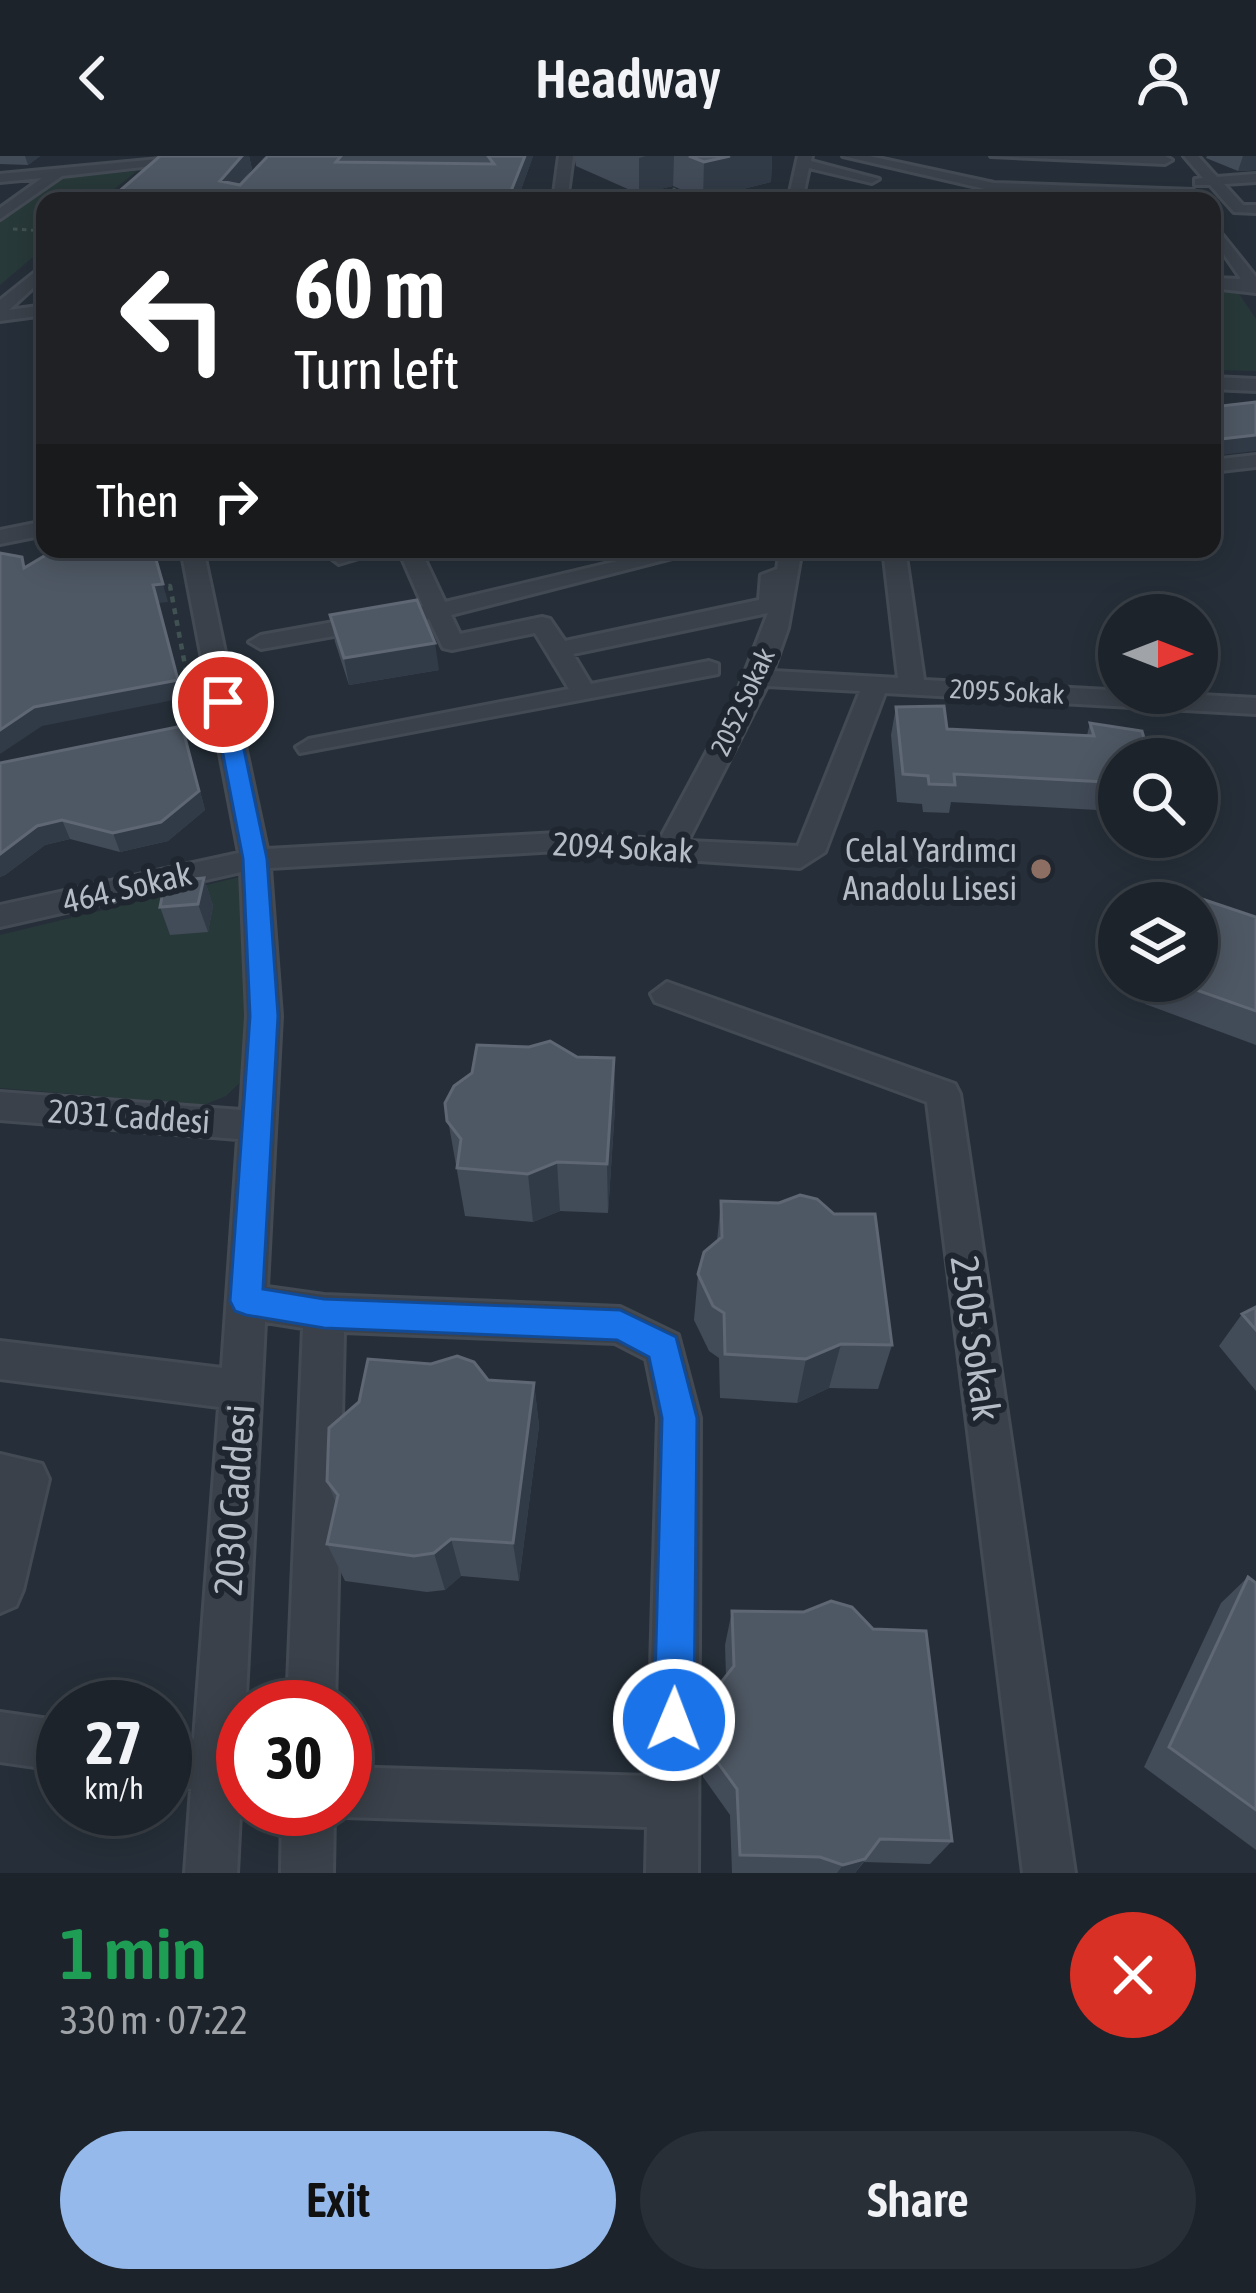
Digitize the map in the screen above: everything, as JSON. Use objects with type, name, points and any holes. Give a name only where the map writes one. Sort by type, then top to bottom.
[{"type":"street","points":[[0,215],[80,156]]},
{"type":"street","points":[[0,178],[234,156]]},
{"type":"street","points":[[561,192],[566,156]]},
{"type":"street","points":[[850,156],[1005,180],[1184,187],[1256,178]]},
{"type":"street","points":[[929,156],[1005,180]]},
{"type":"street","points":[[998,156],[1163,158],[1184,187]]},
{"type":"street","points":[[1191,156],[1238,209],[1256,209]]},
{"type":"street","points":[[144,181],[169,159]]},
{"type":"street","points":[[797,192],[804,159],[906,187]]},
{"type":"street","points":[[194,166],[254,160]]},
{"type":"street","points":[[1221,245],[1254,286]]},
{"type":"street","points":[[1221,261],[1237,261]]},
{"type":"street","points":[[0,313],[36,278]]},
{"type":"street","points":[[1221,284],[1254,286]]},
{"type":"street","points":[[0,313],[36,311]]},
{"type":"street","points":[[1221,383],[1256,385]]},
{"type":"street","points":[[1229,407],[1256,405]]},
{"type":"street","points":[[1221,465],[1256,461]]},
{"type":"street","points":[[0,537],[36,530]]},
{"type":"street","name":"2030 Caddesi","points":[[194,558],[255,859],[264,1016],[223,1680]]},
{"type":"street","points":[[413,558],[452,644],[542,624],[584,693]]},
{"type":"street","points":[[261,642],[436,610],[658,558]]},
{"type":"street","points":[[558,650],[771,605],[774,558]]},
{"type":"street","name":"2052 Sokak","points":[[670,848],[758,678],[788,600],[790,558]]},
{"type":"street","points":[[895,558],[912,686]]},
{"type":"street","points":[[309,747],[709,669]]},
{"type":"street","name":"2095 Sokak","points":[[758,678],[1256,706]]},
{"type":"street","name":"2094 Sokak","points":[[255,859],[557,842],[788,860],[810,852],[876,684]]},
{"type":"street","name":"464. Sokak","points":[[0,916],[255,859]]},
{"type":"street","name":"2505 Sokak","points":[[667,994],[943,1094],[1049,1873]]},
{"type":"street","name":"2031 Caddesi","points":[[0,1106],[258,1126]]},
{"type":"street","points":[[246,1301],[324,1313],[620,1325],[664,1348],[680,1418],[672,1873]]},
{"type":"street","points":[[312,1680],[324,1313]]},
{"type":"street","points":[[0,1360],[241,1390]]},
{"type":"street","points":[[0,1475],[27,1479],[0,1590]]},
{"type":"street","points":[[0,1737],[36,1742]]},
{"type":"street","points":[[372,1793],[673,1802]]},
{"type":"street","name":"2030 Caddesi","points":[[211,1873],[216,1797]]},
{"type":"street","points":[[308,1836],[308,1873]]},
{"type":"path","points":[[674,192],[676,178]]},
{"type":"path","points":[[0,229],[36,231]]},
{"type":"path","points":[[152,590],[170,586],[188,680],[155,690]]},
{"type":"shaded area","points":[[137,171],[110,192],[38,192],[57,178]]},
{"type":"shaded area","points":[[36,194],[36,255],[0,285],[0,221]]},
{"type":"shaded area","points":[[1221,288],[1235,288],[1256,319],[1256,371],[1221,370]]},
{"type":"shaded area","points":[[244,876],[255,975],[247,1076],[226,1096],[204,1105],[0,1088],[0,935]]},
{"type":"building","points":[[160,156],[242,156],[220,181],[240,185],[268,156],[494,164],[488,156],[525,156],[511,192],[118,192]]},
{"type":"building","points":[[689,156],[730,156],[704,162]]},
{"type":"building","points":[[1256,402],[1256,435],[1221,439],[1221,406]]},
{"type":"building","points":[[0,553],[22,557],[24,568],[41,558],[156,558],[163,584],[153,585],[178,680],[34,707],[0,730]]},
{"type":"building","points":[[417,600],[435,643],[344,658],[330,615]]},
{"type":"building","points":[[944,706],[947,729],[1094,736],[1090,723],[1142,731],[1144,738],[1098,738],[1098,782],[954,774],[955,785],[929,784],[928,776],[903,774],[896,707]]},
{"type":"building","points":[[182,726],[199,791],[161,822],[113,833],[62,820],[37,826],[0,854],[0,763]]},
{"type":"building","points":[[204,878],[198,904],[160,907],[165,882]]},
{"type":"building","points":[[1218,904],[1256,917],[1256,1011],[1218,998]]},
{"type":"building","points":[[550,1041],[577,1057],[614,1058],[607,1164],[557,1162],[528,1174],[457,1168],[461,1139],[447,1121],[445,1103],[454,1086],[472,1073],[477,1045],[529,1047]]},
{"type":"building","points":[[800,1195],[817,1199],[834,1214],[875,1214],[892,1345],[841,1344],[806,1359],[725,1354],[724,1313],[713,1306],[698,1274],[704,1252],[722,1237],[721,1201],[779,1203]]},
{"type":"building","points":[[1256,1307],[1256,1330],[1242,1314]]},
{"type":"building","points":[[457,1356],[474,1362],[488,1380],[534,1383],[513,1543],[451,1539],[434,1553],[414,1556],[327,1544],[338,1495],[327,1481],[329,1428],[359,1402],[368,1359],[431,1364]]},
{"type":"building","points":[[1248,1577],[1256,1583],[1256,1810],[1169,1747]]},
{"type":"building","points":[[831,1601],[852,1607],[873,1629],[926,1631],[952,1841],[880,1839],[865,1859],[843,1865],[820,1857],[740,1855],[737,1789],[708,1749],[708,1699],[734,1666],[732,1611],[804,1612]]},
{"type":"place","name":"Celal Yardımcı Anadolu Lisesi","points":[[1041,869]]},
{"type":"route","points":[[223,702],[255,859],[264,1016],[246,1301],[324,1313],[620,1325],[664,1348],[680,1418],[674,1720]]}]
